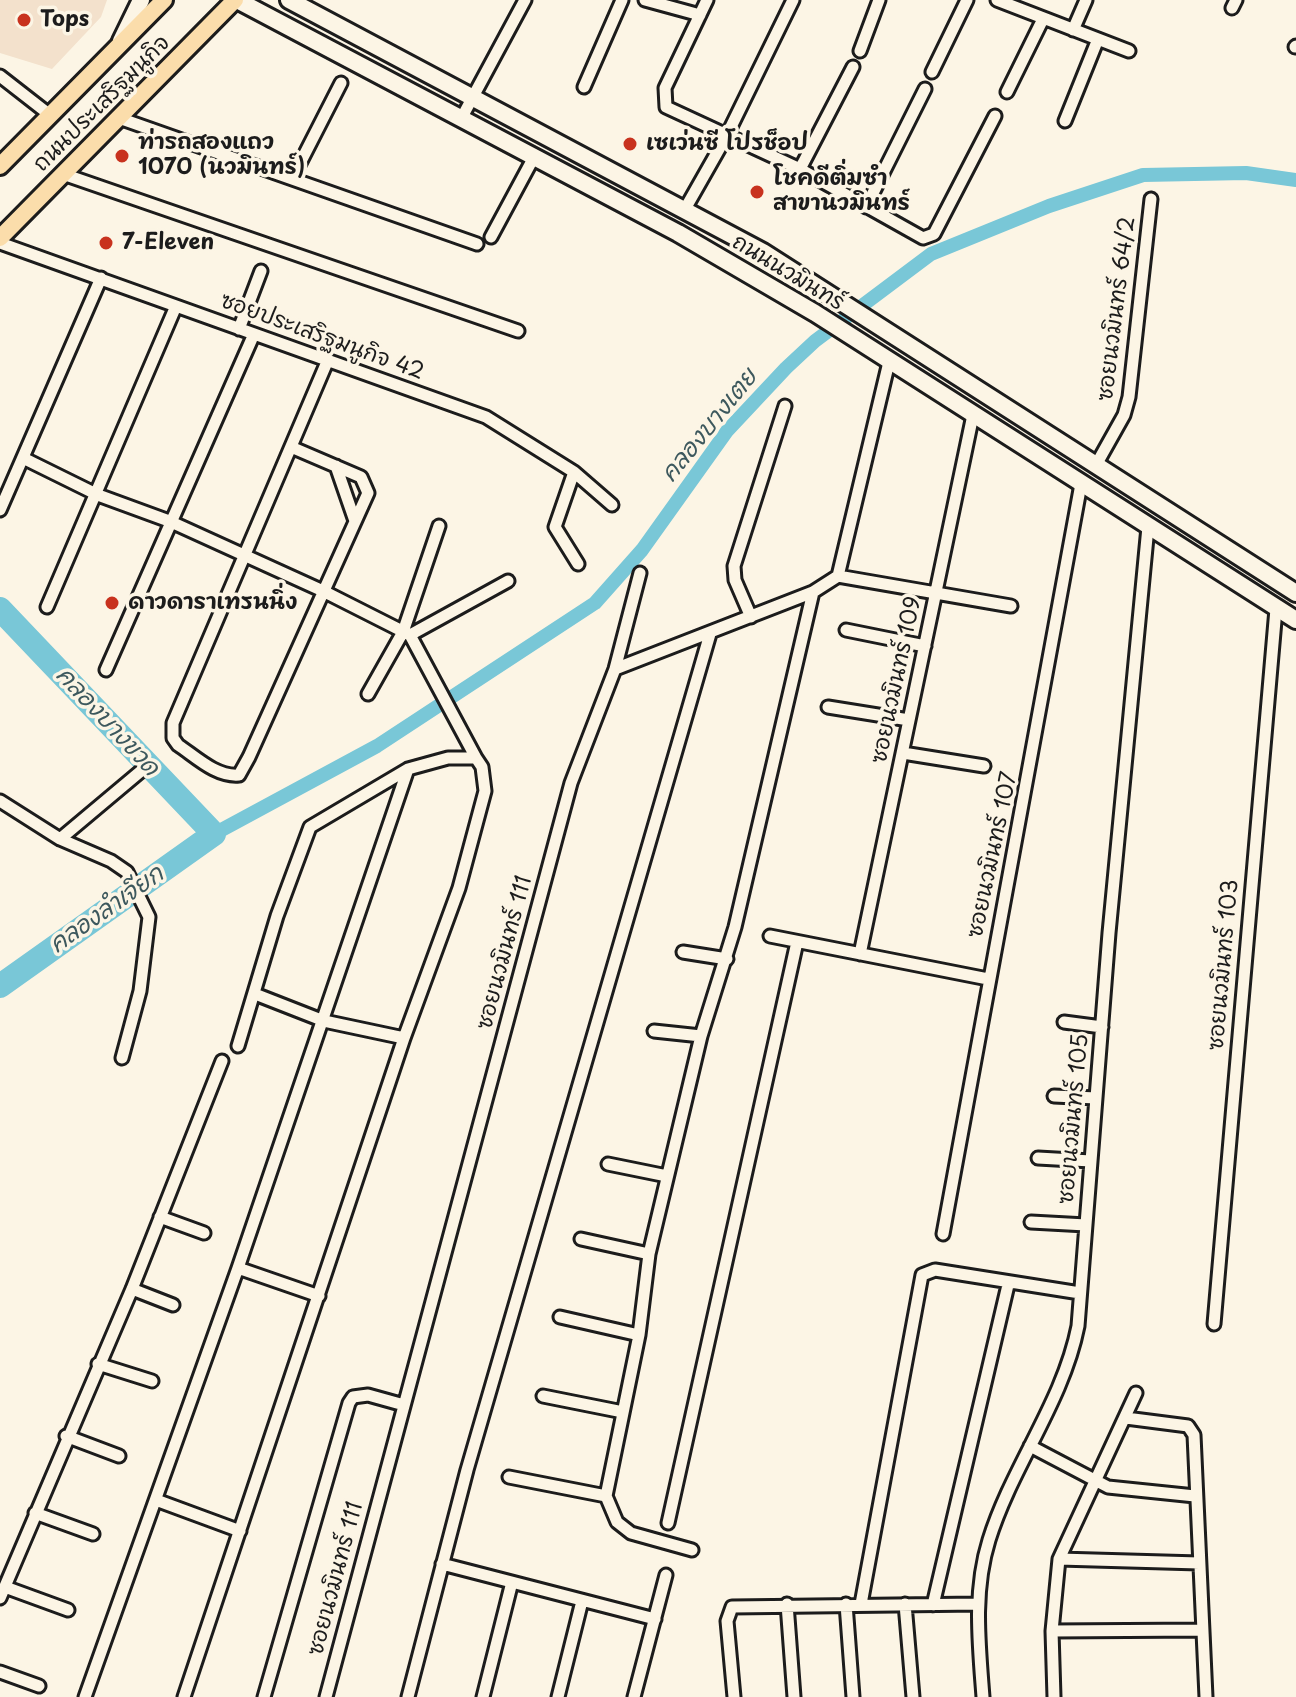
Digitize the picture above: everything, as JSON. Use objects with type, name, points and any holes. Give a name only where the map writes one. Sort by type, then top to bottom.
[{"type":"main road","points":[[120,42],[141,0]]},
{"type":"main road","name":"ถนนประเสริฐมนูกิจ","points":[[4,157],[164,0]]},
{"type":"main road","name":"ถนนประเสริฐมนูกิจ","points":[[0,240],[236,0]]},
{"type":"main road","name":"ถนนนวมินทร์","points":[[236,0],[678,233],[815,313],[1296,620]]},
{"type":"main road","name":"ถนนนวมินทร์","points":[[289,0],[308,5],[685,209],[834,295],[1296,593]]},
{"type":"street","points":[[461,119],[525,0]]},
{"type":"street","points":[[584,87],[622,0]]},
{"type":"street","points":[[645,0],[700,15]]},
{"type":"street","points":[[707,0],[665,88],[666,107],[800,169],[923,238],[934,234],[995,116]]},
{"type":"street","points":[[685,209],[727,135],[793,0]]},
{"type":"street","points":[[860,51],[879,0]]},
{"type":"street","points":[[932,72],[967,0]]},
{"type":"street","points":[[1073,30],[1086,0]]},
{"type":"street","points":[[1002,1],[1129,51]]},
{"type":"street","points":[[1007,92],[1043,19]]},
{"type":"street","points":[[1065,121],[1098,39]]},
{"type":"street","points":[[800,169],[853,67]]},
{"type":"street","points":[[0,76],[50,115]]},
{"type":"street","points":[[293,177],[341,83]]},
{"type":"street","points":[[866,207],[925,89]]},
{"type":"street","points":[[119,118],[477,244]]},
{"type":"street","points":[[491,237],[534,157]]},
{"type":"street","points":[[63,174],[518,331]]},
{"type":"street","name":"ซอยนวมินทร์ 64/2","points":[[1096,465],[1124,415],[1129,397],[1151,199]]},
{"type":"street","name":"ซอยประเสริฐมนูกิจ 42","points":[[0,240],[327,362],[486,417],[574,472],[612,505]]},
{"type":"street","points":[[239,329],[261,271]]},
{"type":"street","points":[[0,510],[101,278]]},
{"type":"street","points":[[47,607],[98,495],[176,306]]},
{"type":"street","points":[[106,670],[169,521],[254,334]]},
{"type":"street","points":[[291,447],[361,477],[368,493],[244,766],[239,775],[219,773],[178,745],[172,730],[244,558],[291,447],[327,362]]},
{"type":"street","points":[[838,576],[889,362]]},
{"type":"street","points":[[751,617],[735,580],[734,566],[785,406]]},
{"type":"street","name":"ซอยนวมินทร์ 109","points":[[860,954],[973,415]]},
{"type":"street","points":[[23,458],[98,495],[169,521],[244,558],[323,591],[407,634],[482,767],[485,791],[459,888],[404,1038],[184,1697]]},
{"type":"street","points":[[336,466],[355,521]]},
{"type":"street","points":[[574,472],[555,527],[578,564]]},
{"type":"street","name":"ซอยนวมินทร์ 107","points":[[943,1234],[988,979],[1028,787],[1081,484]]},
{"type":"street","points":[[368,694],[407,634],[439,526]]},
{"type":"street","name":"ซอยนวมินทร์ 105","points":[[983,1697],[978,1604],[979,1583],[989,1539],[1074,1345],[1148,527]]},
{"type":"street","name":"ซอยนวมินทร์ 111","points":[[326,1697],[571,783],[615,669],[640,573]]},
{"type":"street","points":[[615,669],[813,592],[838,576],[1011,606]]},
{"type":"street","points":[[407,634],[508,581]]},
{"type":"street","points":[[692,1550],[631,1533],[617,1522],[606,1496],[639,1335],[649,1254],[701,1036],[727,959],[813,592]]},
{"type":"street","name":"ซอยนวมินทร์ 103","points":[[1214,1324],[1276,609]]},
{"type":"street","points":[[846,630],[925,646]]},
{"type":"street","points":[[408,1697],[442,1564],[614,954],[710,634]]},
{"type":"street","points":[[828,707],[909,720]]},
{"type":"street","points":[[903,753],[984,766]]},
{"type":"street","points":[[238,1046],[277,916],[310,827],[408,769],[448,758],[476,758]]},
{"type":"street","points":[[85,1697],[324,1021],[408,769]]},
{"type":"street","points":[[60,839],[141,771]]},
{"type":"street","points":[[0,801],[60,839],[111,861],[127,872],[149,917],[140,991],[122,1058]]},
{"type":"street","points":[[770,936],[988,979]]},
{"type":"street","points":[[668,1523],[797,942]]},
{"type":"street","points":[[683,952],[727,959]]},
{"type":"street","points":[[255,994],[324,1021],[404,1038]]},
{"type":"street","points":[[1064,1022],[1102,1027]]},
{"type":"street","points":[[654,1031],[701,1036]]},
{"type":"street","points":[[68,1610],[2,1592],[66,1436],[132,1289],[222,1061]]},
{"type":"street","points":[[1054,1096],[1096,1098]]},
{"type":"street","points":[[1038,1158],[1091,1161]]},
{"type":"street","points":[[608,1164],[667,1176]]},
{"type":"street","points":[[160,1217],[204,1233]]},
{"type":"street","points":[[1031,1222],[1086,1225]]},
{"type":"street","points":[[581,1239],[649,1254]]},
{"type":"street","points":[[238,1268],[319,1296]]},
{"type":"street","points":[[861,1604],[922,1275],[930,1270],[1008,1285],[1080,1293]]},
{"type":"street","points":[[933,1605],[1008,1285]]},
{"type":"street","points":[[132,1289],[173,1305]]},
{"type":"street","points":[[560,1317],[639,1335]]},
{"type":"street","points":[[98,1364],[152,1381]]},
{"type":"street","points":[[1054,1697],[1052,1631],[1059,1559],[1136,1393]]},
{"type":"street","points":[[264,1697],[349,1403],[353,1397],[368,1395],[404,1405]]},
{"type":"street","points":[[543,1396],[623,1412]]},
{"type":"street","points":[[1126,1418],[1192,1429],[1206,1697]]},
{"type":"street","points":[[66,1436],[119,1456]]},
{"type":"street","points":[[1030,1446],[1096,1483],[1121,1489],[1195,1496]]},
{"type":"street","points":[[509,1477],[606,1496]]},
{"type":"street","points":[[156,1500],[240,1531]]},
{"type":"street","points":[[35,1513],[93,1534]]},
{"type":"street","points":[[1059,1559],[1199,1563]]},
{"type":"street","points":[[442,1564],[655,1619]]},
{"type":"street","points":[[634,1697],[666,1575]]},
{"type":"street","points":[[483,1697],[512,1582]]},
{"type":"street","points":[[558,1697],[582,1601]]},
{"type":"street","points":[[787,1604],[794,1697]]},
{"type":"street","points":[[846,1604],[853,1697]]},
{"type":"street","points":[[905,1604],[913,1697]]},
{"type":"street","points":[[734,1697],[729,1611],[736,1606],[978,1604]]},
{"type":"street","points":[[1052,1631],[1202,1630]]},
{"type":"street","points":[[0,1672],[39,1686]]},
{"type":"shaded area","points":[[0,0],[107,0],[101,17],[52,69],[0,53]]},
{"type":"waterway","name":"คลองบางเตย","points":[[214,834],[377,746],[595,603],[642,550],[727,431],[786,368],[815,341],[931,254],[1049,206],[1143,175],[1246,173],[1296,180]]},
{"type":"waterway","name":"คลองบางขวด","points":[[0,609],[214,834],[0,986]]},
{"type":"place","name":"Tops","points":[[24,20]]},
{"type":"place","name":"เซเว่นซี โปรช็อป","points":[[630,144]]},
{"type":"place","name":"ท่ารถสองแถว 1070 (นวมินทร์)","points":[[122,156]]},
{"type":"place","name":"โชคดีติ่มซำ สาขานวมินทร์","points":[[757,192]]},
{"type":"place","name":"7-Eleven","points":[[106,243]]},
{"type":"place","name":"ดาวดาราเทรนนิ่ง","points":[[112,603]]},
{"type":"water label","name":"คลองลำเจียก","points":[[107,910]]}]
